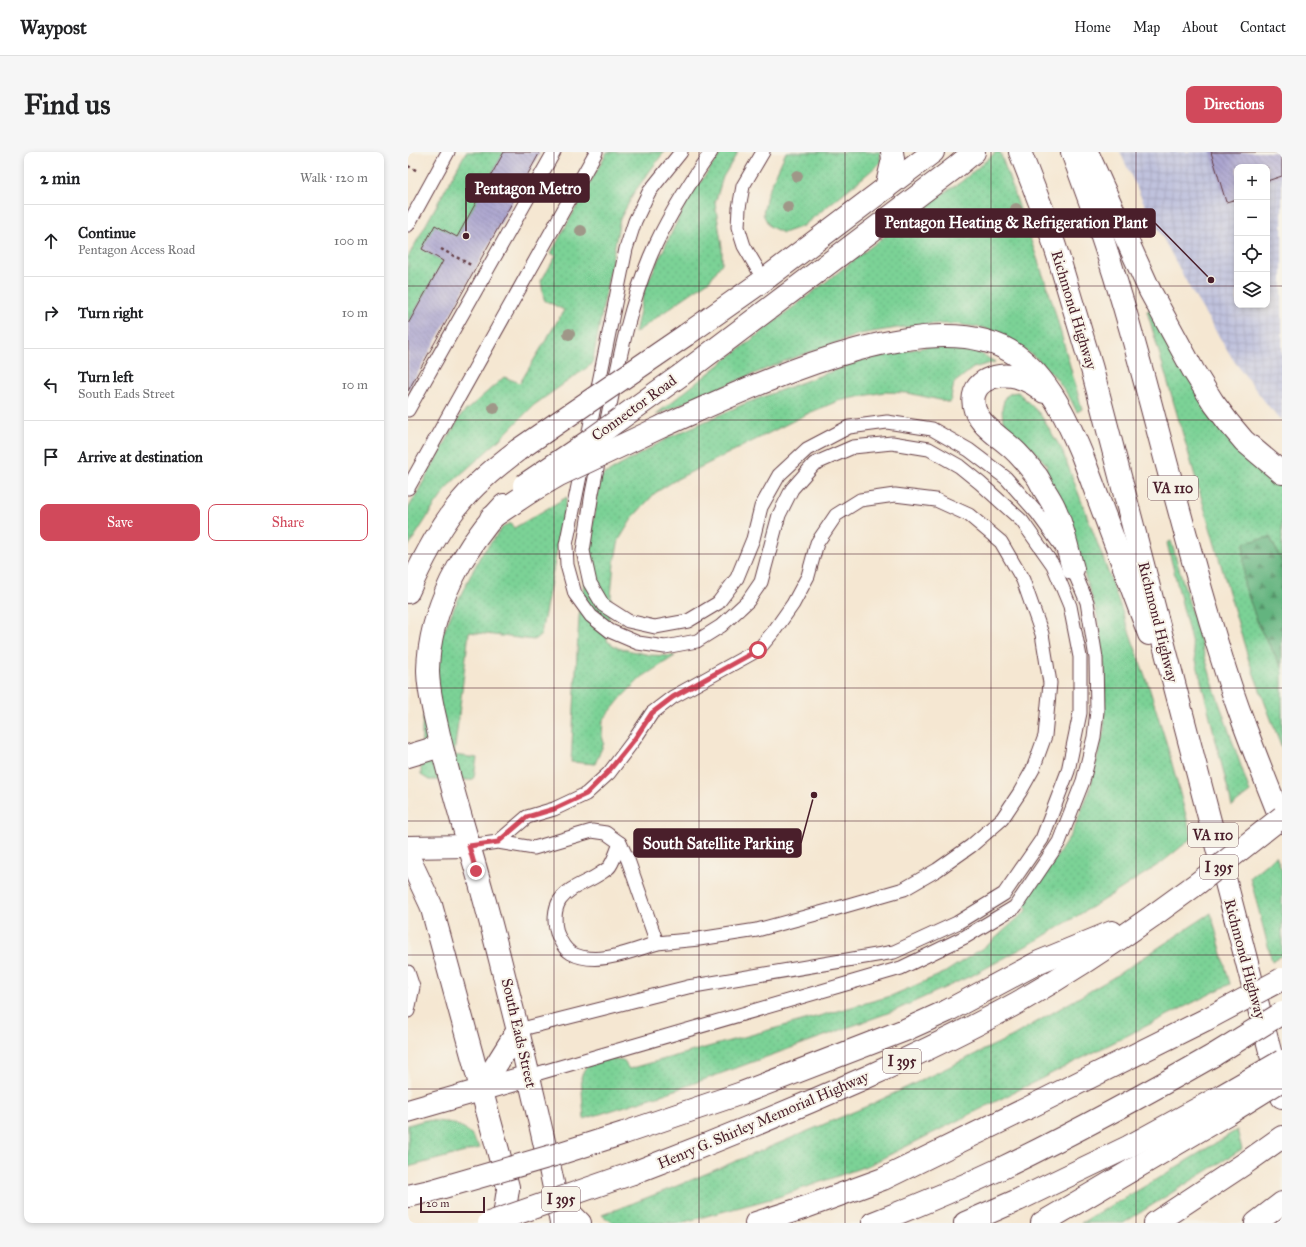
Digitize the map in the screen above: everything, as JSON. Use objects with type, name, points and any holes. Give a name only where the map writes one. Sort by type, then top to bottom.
[{"type":"main road","points":[[886,188],[893,159],[892,152]]},
{"type":"main road","name":"Connector Road","points":[[408,592],[429,550],[456,508],[484,477],[518,450],[764,280],[933,152]]},
{"type":"main road","name":"Connector Road","points":[[526,489],[589,441],[681,375],[974,152]]},
{"type":"main road","name":"Richmond Highway","points":[[1020,152],[1046,219],[1081,330],[1282,1097]]},
{"type":"main road","name":"VA 110","points":[[1072,152],[1096,217],[1130,328],[1221,658],[1243,721],[1282,822]]},
{"type":"main road","points":[[1087,152],[1150,290],[1193,370],[1213,402],[1244,441],[1282,473]]},
{"type":"main road","points":[[408,847],[469,846],[441,746],[431,696],[428,671],[430,645],[446,589],[468,551],[491,518],[526,489],[560,475],[663,426],[821,360],[872,345],[908,338],[942,336],[964,337],[984,341],[1006,349],[1016,355],[1038,376],[1070,426],[1082,455],[1190,744]]},
{"type":"main road","points":[[1056,402],[1036,385],[1026,380],[1004,376],[985,380],[976,389],[973,400],[975,410],[981,420],[1013,450],[1036,475],[1056,511],[1073,569]]},
{"type":"main road","points":[[408,756],[441,746]]},
{"type":"main road","name":"Henry G. Shirley Memorial Highway","points":[[490,1223],[700,1148],[803,1105],[905,1060],[963,1032],[1016,1003],[1113,944],[1198,883],[1282,817]]},
{"type":"main road","name":"South Eads Street","points":[[469,846],[501,958],[529,1076],[561,1223]]},
{"type":"main road","points":[[408,856],[431,905],[518,1223]]},
{"type":"main road","points":[[408,1196],[550,1156],[624,1133],[742,1093],[905,1030],[953,1008],[1039,962],[1154,915]]},
{"type":"main road","points":[[756,1223],[806,1207],[883,1179],[1207,1019],[1282,979]]},
{"type":"main road","points":[[873,1223],[1001,1169],[1056,1142],[1153,1090],[1214,1055],[1282,1013]]},
{"type":"main road","points":[[481,1089],[518,1030]]},
{"type":"main road","points":[[1042,1223],[1226,1104],[1282,1061]]},
{"type":"main road","points":[[408,1111],[529,1076]]},
{"type":"main road","points":[[965,1223],[1018,1200],[1128,1147],[1282,1080]]},
{"type":"main road","points":[[1155,1223],[1282,1137]]},
{"type":"main road","points":[[503,1223],[508,1189]]},
{"type":"main road","points":[[556,1196],[580,1223]]},
{"type":"main road","points":[[1256,1223],[1282,1203]]},
{"type":"lane","points":[[408,225],[448,152]]},
{"type":"lane","points":[[408,410],[554,152]]},
{"type":"lane","points":[[408,488],[596,152]]},
{"type":"lane","points":[[518,1030],[688,987],[894,952],[957,923],[1004,894],[1042,839],[1068,771],[1080,713],[1080,657],[1070,606],[1054,565],[1022,521],[985,487],[959,466],[929,449],[892,443],[853,447],[814,464],[792,489],[779,515],[761,582],[748,601],[721,626],[697,641],[666,647],[638,643],[610,631],[591,616],[575,594],[567,565],[566,545],[626,250],[635,221],[649,192],[681,152]]},
{"type":"lane","points":[[529,1076],[901,968],[965,938],[1015,907],[1059,842],[1083,781],[1094,737],[1097,711],[1096,658],[1087,602],[1061,546],[1037,512],[1006,478],[969,450],[932,429],[888,422],[849,428],[807,449],[779,475],[761,508],[752,539],[737,578],[718,603],[694,618],[688,621],[655,627],[628,621],[603,605],[590,583],[583,551],[592,493],[625,336],[635,297],[650,257],[667,222],[686,189],[711,152]]},
{"type":"lane","points":[[763,152],[744,186],[739,208],[738,227],[744,246],[764,280]]},
{"type":"lane","points":[[498,842],[527,817],[554,809],[586,794],[608,772],[634,740],[652,713],[673,697],[758,650],[774,631],[793,604],[808,576],[817,543],[836,515],[860,500],[896,495],[936,500],[969,515],[1001,542],[1023,580],[1042,634],[1050,683],[1045,736],[1033,769],[1002,819],[971,846],[937,870],[904,889],[831,910],[757,930],[699,939],[657,943],[613,957],[582,957],[570,952],[562,943],[556,929],[555,912],[560,900],[573,887],[591,880],[610,867],[620,843]]},
{"type":"lane","points":[[469,846],[498,842],[534,848],[592,831],[606,833],[620,843],[628,860],[657,943]]},
{"type":"lane","points":[[408,972],[413,987],[408,1011]]},
{"type":"path","points":[[442,249],[486,273]]},
{"type":"shaded area","points":[[1120,152],[1282,152],[1282,420],[1269,407],[1234,361],[1192,292],[1143,201]]},
{"type":"green space","points":[[466,152],[504,152],[457,237],[435,226],[422,249],[443,261],[408,324],[408,257]]},
{"type":"green space","points":[[607,152],[664,152],[635,191],[620,219],[592,364],[534,405],[498,441],[451,483],[408,547],[408,509],[461,415],[504,377],[520,383],[564,310],[544,300],[541,281],[556,256],[551,253]]},
{"type":"green space","points":[[722,152],[738,152],[723,177],[715,203],[722,247],[722,263],[710,280],[635,333],[645,288],[687,201]]},
{"type":"green space","points":[[786,152],[880,152],[881,162],[803,226],[783,233],[769,226],[763,214],[767,194]]},
{"type":"green space","points":[[996,152],[1000,152],[1052,301],[1082,409],[1077,412],[1070,398],[1056,378],[1036,358],[1012,341],[984,328],[956,324],[930,324],[860,334],[785,361],[655,415],[922,207],[961,182]]},
{"type":"green space","points":[[1153,308],[1235,447],[1262,472],[1282,485],[1282,562],[1270,537],[1259,627],[1282,667],[1282,748],[1249,661],[1147,311]]},
{"type":"green space","points":[[930,346],[959,347],[978,352],[995,362],[973,368],[954,383],[950,403],[908,393],[884,392],[838,401],[809,413],[677,479],[655,493],[633,517],[619,540],[614,563],[607,641],[618,648],[650,655],[675,656],[642,677],[622,697],[603,720],[602,736],[604,743],[595,764],[571,762],[579,617],[600,477],[668,438],[744,404],[862,360]]},
{"type":"green space","points":[[1018,392],[1040,414],[1062,450],[1103,558],[1149,687],[1167,745],[1192,838],[1161,863],[1113,894],[1039,939],[975,974],[896,1010],[667,1093],[584,1119],[581,1077],[587,1065],[605,1058],[623,1060],[629,1069],[891,996],[944,973],[989,944],[1028,909],[1022,902],[1052,864],[1072,833],[1089,792],[1104,730],[1105,673],[1097,614],[1082,567],[1041,496],[1047,465],[1028,445],[1009,432],[1003,421],[1002,409],[1005,397],[1011,393]]},
{"type":"green space","points":[[567,497],[541,634],[534,640],[469,632],[454,755],[477,758],[474,777],[472,780],[429,780],[421,775],[422,728],[425,703],[439,642],[453,610],[481,555],[503,527],[510,523],[514,528]]},
{"type":"green space","points":[[1270,537],[1282,562],[1282,667],[1259,627],[1244,584],[1244,543]]},
{"type":"green space","points":[[1171,541],[1215,691],[1250,792],[1232,806],[1167,543]]},
{"type":"green space","points":[[1276,856],[1282,871],[1282,955],[1272,961],[1250,877]]},
{"type":"green space","points":[[1211,913],[1230,984],[869,1165],[778,1197],[680,1223],[613,1223],[602,1215],[672,1188],[870,1105],[1011,1037],[1114,977]]},
{"type":"green space","points":[[426,1120],[453,1123],[469,1132],[480,1148],[408,1167],[408,1125]]},
{"type":"green space","points":[[1237,1130],[1242,1149],[1125,1222],[1081,1223],[1147,1185]]},
{"type":"building","points":[[504,152],[540,152],[408,391],[408,324],[443,261],[422,249],[435,225],[457,237]]},
{"type":"building","points":[[1211,152],[1282,152],[1282,176],[1270,180],[1270,164],[1234,164],[1234,200],[1226,202]]},
{"type":"place","name":"Pentagon Metro","points":[[466,236]]},
{"type":"place","name":"Pentagon Heating & Refrigeration Plant","points":[[1211,280]]},
{"type":"place","name":"South Satellite Parking","points":[[814,795]]},
{"type":"route","points":[[476,871],[469,846],[498,842],[527,817],[554,809],[586,794],[608,772],[634,740],[652,713],[673,697],[758,650]]}]
